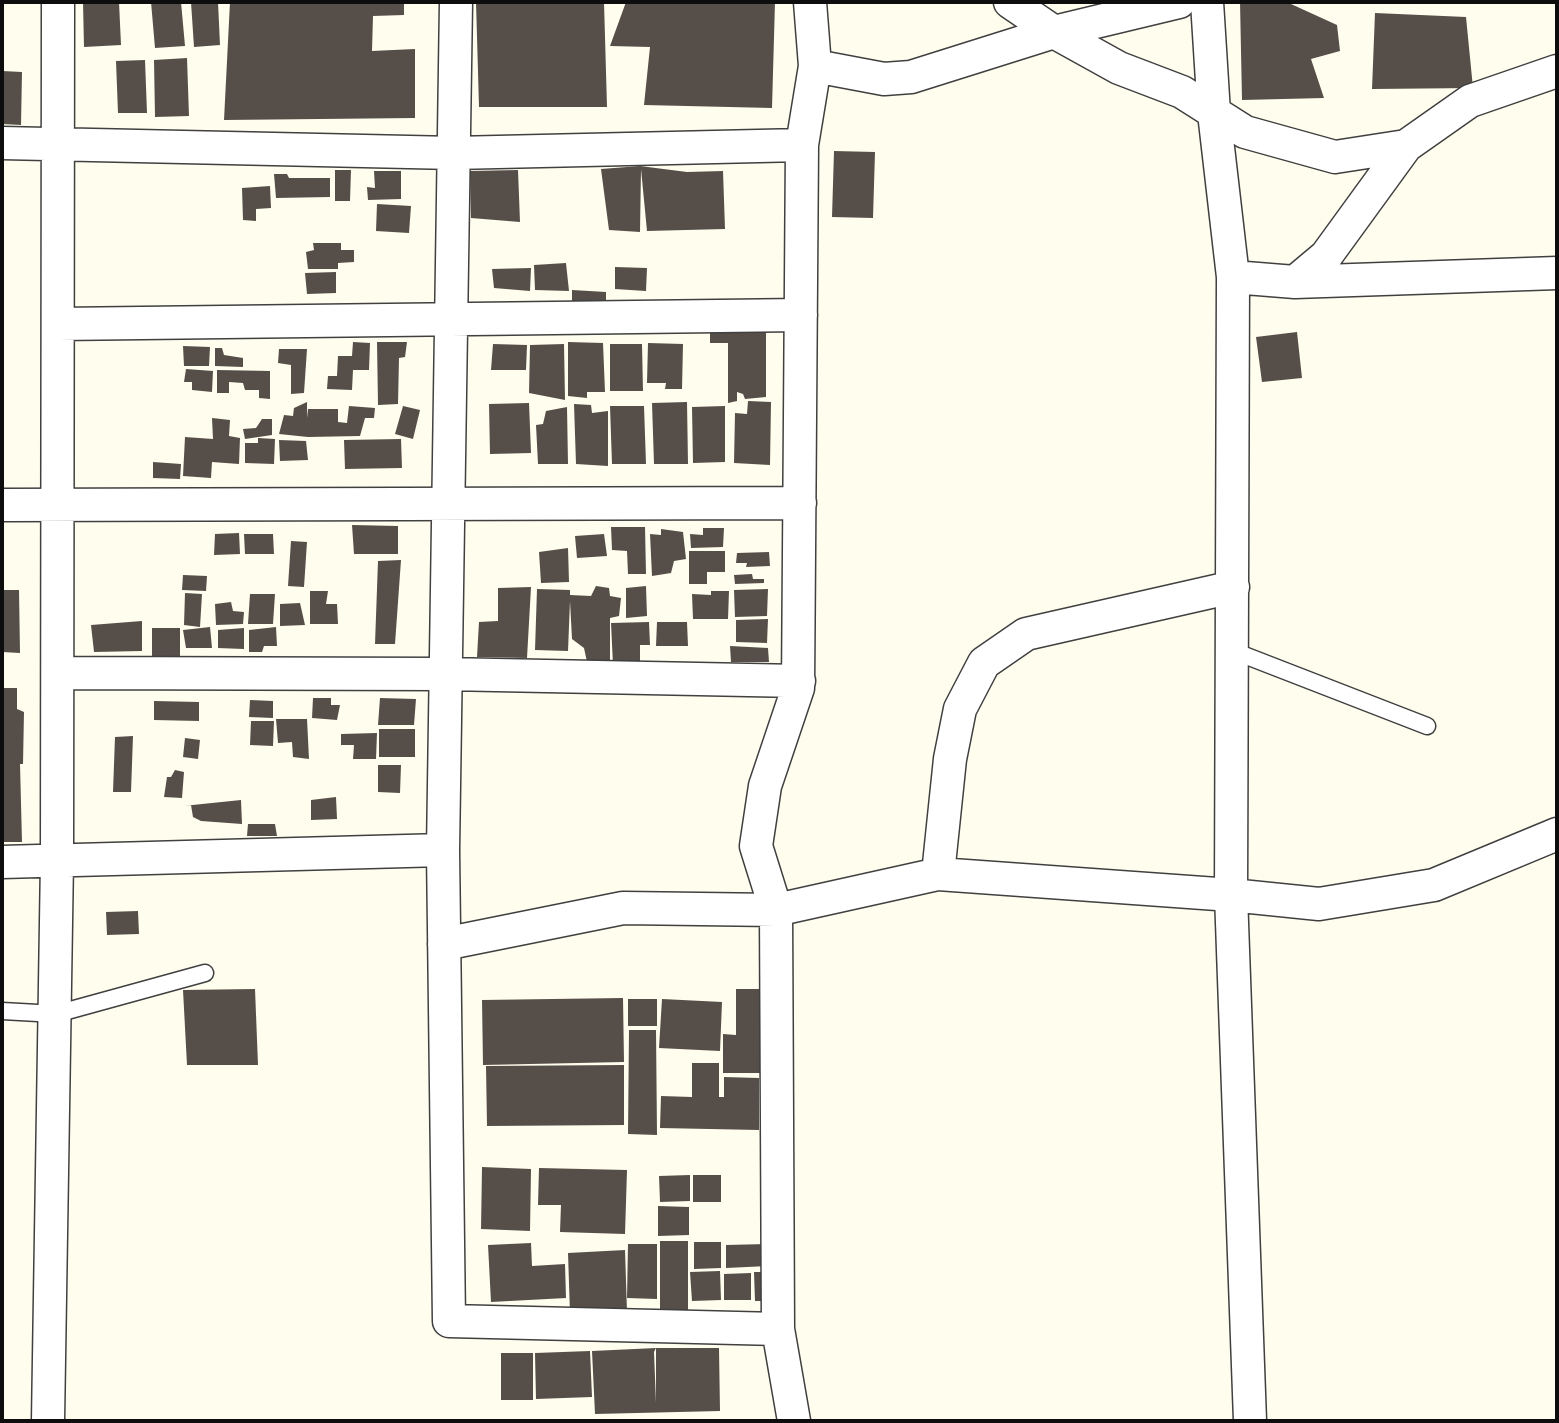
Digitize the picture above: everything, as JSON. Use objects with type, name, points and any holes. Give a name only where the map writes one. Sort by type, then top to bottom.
[{"type":"street","points":[[48,1421],[56,1014],[58,2]]},
{"type":"street","points":[[456,2],[443,850],[449,1321],[778,1329]]},
{"type":"street","points":[[794,1421],[778,1329],[776,910],[756,846],[765,786],[799,681],[802,145],[815,66],[810,2]]},
{"type":"street","points":[[1010,2],[1055,32],[1119,68],[1182,92],[1245,132],[1335,158],[1406,146]]},
{"type":"street","points":[[815,66],[884,79],[911,77],[1055,32],[1179,2]]},
{"type":"street","points":[[1207,2],[1214,113],[1233,277],[1231,895],[1251,1421]]},
{"type":"street","points":[[1295,282],[1326,256],[1406,146],[1470,101],[1557,71]]},
{"type":"street","points":[[2,143],[454,153],[802,145]]},
{"type":"street","points":[[1233,277],[1295,282],[1557,273]]},
{"type":"street","points":[[59,324],[801,316]]},
{"type":"street","points":[[2,505],[448,506],[800,503]]},
{"type":"street","points":[[938,874],[950,760],[960,709],[984,663],[1026,634],[1233,587]]},
{"type":"street","points":[[58,673],[445,674],[799,681]]},
{"type":"street","points":[[444,944],[623,908],[776,910],[938,874],[1319,904],[1434,885],[1557,834]]},
{"type":"street","points":[[2,862],[443,850]]},
{"type":"lane","points":[[1231,650],[1427,726]]},
{"type":"lane","points":[[2,1011],[56,1014],[205,973]]},
{"type":"building","points":[[83,2],[119,2],[121,45],[84,47]]},
{"type":"building","points":[[151,2],[181,2],[185,46],[155,48]]},
{"type":"building","points":[[191,2],[218,2],[220,45],[194,47]]},
{"type":"building","points":[[230,2],[404,2],[404,15],[373,16],[372,51],[415,49],[415,118],[224,120]]},
{"type":"building","points":[[476,2],[604,2],[607,107],[479,107]]},
{"type":"building","points":[[626,2],[775,2],[772,108],[644,105],[650,47],[610,46]]},
{"type":"building","points":[[1240,2],[1302,2],[1291,4],[1337,25],[1340,51],[1311,59],[1324,98],[1242,100]]},
{"type":"building","points":[[1375,13],[1466,17],[1473,88],[1372,89]]},
{"type":"building","points":[[187,58],[189,116],[155,117],[154,60]]},
{"type":"building","points":[[145,60],[147,113],[118,113],[116,61]]},
{"type":"building","points":[[2,71],[22,72],[21,125],[2,124]]},
{"type":"building","points":[[834,151],[875,152],[873,218],[832,217]]},
{"type":"building","points":[[640,166],[687,172],[723,171],[725,229],[647,231],[641,169],[640,232],[609,230],[601,169]]},
{"type":"building","points":[[335,170],[351,170],[350,201],[335,201]]},
{"type":"building","points":[[518,170],[520,222],[471,218],[470,171]]},
{"type":"building","points":[[374,171],[401,171],[401,199],[368,200],[367,187],[375,188]]},
{"type":"building","points":[[274,174],[287,174],[289,178],[330,178],[330,197],[276,198]]},
{"type":"building","points":[[270,186],[271,208],[256,209],[256,221],[243,220],[242,188]]},
{"type":"building","points":[[377,204],[411,206],[409,233],[376,231]]},
{"type":"building","points":[[313,243],[341,243],[341,250],[354,250],[354,262],[338,263],[338,269],[308,269],[306,252],[314,250]]},
{"type":"building","points":[[566,263],[569,291],[535,290],[534,265]]},
{"type":"building","points":[[615,267],[647,268],[646,291],[615,289]]},
{"type":"building","points":[[531,268],[530,291],[494,288],[492,269]]},
{"type":"building","points":[[336,272],[336,293],[307,294],[305,273]]},
{"type":"building","points":[[572,290],[606,292],[606,305],[572,304]]},
{"type":"building","points":[[710,330],[766,330],[766,397],[745,399],[743,394],[737,392],[737,401],[728,403],[728,343],[710,343]]},
{"type":"building","points":[[1297,332],[1302,378],[1262,382],[1256,337]]},
{"type":"building","points":[[353,342],[370,343],[369,370],[353,370],[352,390],[327,389],[328,376],[337,376],[338,356],[352,356]]},
{"type":"building","points":[[377,342],[407,342],[405,357],[399,358],[398,404],[378,405]]},
{"type":"building","points":[[568,342],[603,343],[605,392],[587,392],[587,398],[568,396]]},
{"type":"building","points":[[648,343],[683,344],[682,389],[665,389],[666,383],[647,383]]},
{"type":"building","points":[[493,344],[527,345],[526,370],[491,370]]},
{"type":"building","points":[[564,344],[565,400],[529,393],[530,345]]},
{"type":"building","points":[[610,344],[642,344],[643,391],[610,391]]},
{"type":"building","points":[[183,346],[210,347],[209,366],[184,366]]},
{"type":"building","points":[[215,348],[222,348],[224,355],[243,358],[243,367],[215,366]]},
{"type":"building","points":[[279,349],[307,349],[304,393],[291,394],[291,365],[278,363]]},
{"type":"building","points":[[186,369],[213,371],[212,392],[192,390],[192,382],[184,382]]},
{"type":"building","points":[[217,370],[270,371],[270,399],[259,398],[259,390],[245,390],[243,383],[229,382],[229,393],[217,393]]},
{"type":"building","points":[[748,401],[771,402],[770,465],[734,463],[735,413],[747,414]]},
{"type":"building","points":[[307,402],[307,418],[308,409],[338,409],[338,422],[347,423],[349,406],[375,408],[374,418],[365,418],[360,436],[308,437],[279,434],[284,415],[293,416],[294,408]]},
{"type":"building","points":[[687,402],[688,464],[654,464],[652,403]]},
{"type":"building","points":[[529,403],[531,453],[490,454],[489,404]]},
{"type":"building","points":[[574,404],[591,405],[592,413],[608,411],[608,466],[576,464]]},
{"type":"building","points":[[403,406],[420,410],[413,439],[395,434]]},
{"type":"building","points":[[610,406],[644,406],[646,464],[612,464]]},
{"type":"building","points":[[725,406],[725,462],[693,463],[692,407]]},
{"type":"building","points":[[567,407],[568,464],[538,464],[536,425],[543,424],[546,411]]},
{"type":"building","points":[[212,418],[230,420],[229,436],[240,438],[239,464],[212,462],[211,478],[183,476],[185,437],[213,439]]},
{"type":"building","points":[[262,419],[272,419],[272,435],[245,439],[243,429],[256,428]]},
{"type":"building","points":[[258,438],[275,439],[274,464],[245,463],[245,443],[258,443]]},
{"type":"building","points":[[401,439],[402,468],[345,469],[344,440]]},
{"type":"building","points":[[279,440],[306,441],[308,460],[280,461]]},
{"type":"building","points":[[153,462],[181,464],[180,479],[153,478]]},
{"type":"building","points":[[352,525],[398,526],[398,554],[354,554]]},
{"type":"building","points":[[611,527],[645,527],[646,574],[628,574],[627,551],[612,550]]},
{"type":"building","points":[[703,528],[724,528],[723,547],[691,548],[690,534],[703,535]]},
{"type":"building","points":[[661,529],[683,532],[686,559],[674,561],[671,573],[652,576],[650,534],[661,535]]},
{"type":"building","points":[[239,533],[240,554],[214,555],[215,534]]},
{"type":"building","points":[[244,534],[273,534],[274,554],[245,554]]},
{"type":"building","points":[[604,534],[607,556],[577,558],[575,536]]},
{"type":"building","points":[[291,541],[307,542],[304,587],[288,586]]},
{"type":"building","points":[[568,548],[569,582],[541,583],[539,552]]},
{"type":"building","points":[[689,551],[725,551],[725,572],[707,572],[707,584],[689,584]]},
{"type":"building","points":[[769,552],[770,566],[746,567],[747,563],[736,563],[737,553]]},
{"type":"building","points":[[401,560],[395,644],[375,644],[378,561]]},
{"type":"building","points":[[752,574],[753,579],[764,579],[764,583],[735,584],[734,575]]},
{"type":"building","points":[[183,575],[207,576],[206,591],[182,590]]},
{"type":"building","points":[[596,586],[609,588],[610,596],[621,598],[619,616],[610,618],[610,669],[587,662],[584,648],[572,639],[570,601],[568,651],[535,650],[537,589],[570,590],[570,595],[591,596]]},
{"type":"building","points":[[646,586],[647,616],[626,618],[626,588]]},
{"type":"building","points":[[531,587],[527,658],[477,657],[479,622],[498,621],[498,588]]},
{"type":"building","points":[[768,589],[767,616],[735,617],[734,590]]},
{"type":"building","points":[[2,590],[19,590],[20,653],[2,652]]},
{"type":"building","points":[[310,591],[328,591],[326,604],[337,604],[338,624],[310,624]]},
{"type":"building","points":[[711,591],[729,591],[728,619],[693,619],[692,594],[711,595]]},
{"type":"building","points":[[185,593],[202,594],[200,627],[184,625]]},
{"type":"building","points":[[250,594],[275,594],[273,624],[248,624]]},
{"type":"building","points":[[231,602],[233,611],[244,612],[243,624],[216,625],[215,604]]},
{"type":"building","points":[[300,603],[305,625],[280,626],[280,604]]},
{"type":"building","points":[[768,619],[767,643],[736,642],[736,620]]},
{"type":"building","points":[[142,621],[142,651],[94,652],[91,625]]},
{"type":"building","points":[[649,622],[650,645],[640,645],[640,665],[613,665],[611,623]]},
{"type":"building","points":[[657,622],[687,622],[688,646],[656,646]]},
{"type":"building","points":[[210,627],[212,648],[186,648],[183,630]]},
{"type":"building","points":[[276,627],[277,646],[264,646],[262,652],[249,652],[249,630]]},
{"type":"building","points":[[152,628],[180,628],[180,662],[152,662]]},
{"type":"building","points":[[244,628],[244,649],[218,648],[218,630]]},
{"type":"building","points":[[730,646],[768,648],[769,662],[731,662]]},
{"type":"building","points":[[2,688],[17,688],[17,709],[24,712],[23,764],[20,764],[22,842],[2,842]]},
{"type":"building","points":[[313,698],[331,698],[331,705],[340,705],[337,720],[312,718]]},
{"type":"building","points":[[380,698],[416,699],[414,725],[378,725]]},
{"type":"building","points":[[250,700],[273,701],[273,718],[249,717]]},
{"type":"building","points":[[154,701],[199,702],[199,721],[154,720]]},
{"type":"building","points":[[276,719],[307,719],[309,759],[293,757],[292,742],[278,743]]},
{"type":"building","points":[[251,721],[274,721],[273,746],[250,745]]},
{"type":"building","points":[[379,729],[415,729],[415,757],[379,757]]},
{"type":"building","points":[[377,733],[376,759],[353,759],[354,745],[341,745],[341,734]]},
{"type":"building","points":[[133,736],[131,792],[113,792],[115,737]]},
{"type":"building","points":[[185,738],[200,740],[198,759],[183,757]]},
{"type":"building","points":[[378,765],[401,765],[400,793],[378,792]]},
{"type":"building","points":[[175,770],[184,772],[182,798],[164,797],[167,777],[171,777]]},
{"type":"building","points":[[336,797],[337,819],[311,820],[311,800]]},
{"type":"building","points":[[241,800],[242,824],[201,821],[193,817],[191,805]]},
{"type":"building","points":[[248,824],[275,824],[277,836],[247,836]]},
{"type":"building","points":[[138,911],[139,934],[107,935],[106,912]]},
{"type":"building","points":[[255,989],[258,1065],[187,1065],[183,990]]},
{"type":"building","points":[[736,989],[766,989],[764,1073],[723,1073],[723,1034],[736,1035]]},
{"type":"building","points":[[623,998],[624,1062],[483,1065],[482,1000]]},
{"type":"building","points":[[628,999],[657,999],[657,1026],[628,1026]]},
{"type":"building","points":[[662,999],[722,1002],[720,1051],[659,1048]]},
{"type":"building","points":[[629,1030],[656,1030],[657,1135],[628,1134]]},
{"type":"building","points":[[692,1063],[719,1063],[719,1097],[724,1097],[724,1077],[759,1078],[759,1130],[660,1128],[661,1096],[692,1097]]},
{"type":"building","points":[[624,1065],[624,1125],[487,1126],[486,1066]]},
{"type":"building","points":[[482,1167],[531,1169],[530,1231],[481,1229]]},
{"type":"building","points":[[539,1168],[627,1170],[625,1234],[560,1232],[561,1205],[538,1205]]},
{"type":"building","points":[[690,1175],[690,1201],[660,1202],[659,1176]]},
{"type":"building","points":[[693,1175],[721,1175],[721,1202],[693,1202]]},
{"type":"building","points":[[658,1206],[689,1207],[689,1235],[658,1236]]},
{"type":"building","points":[[660,1241],[688,1241],[688,1312],[660,1313]]},
{"type":"building","points":[[694,1242],[721,1242],[721,1268],[694,1269]]},
{"type":"building","points":[[531,1243],[532,1266],[565,1264],[566,1298],[491,1302],[488,1245]]},
{"type":"building","points":[[628,1244],[657,1244],[657,1299],[627,1298]]},
{"type":"building","points":[[767,1244],[768,1266],[726,1268],[726,1245]]},
{"type":"building","points":[[625,1250],[627,1312],[570,1314],[568,1253]]},
{"type":"building","points":[[720,1271],[721,1300],[692,1301],[690,1272]]},
{"type":"building","points":[[754,1272],[770,1272],[770,1301],[755,1301]]},
{"type":"building","points":[[751,1273],[751,1300],[724,1300],[724,1274]]},
{"type":"building","points":[[656,1348],[719,1348],[720,1411],[595,1414],[592,1351]],"holes":[[[656,1348],[656,1403],[654,1352]]]},
{"type":"building","points":[[590,1351],[592,1397],[536,1399],[535,1353]]},
{"type":"building","points":[[501,1353],[533,1353],[533,1400],[501,1400]]}]
